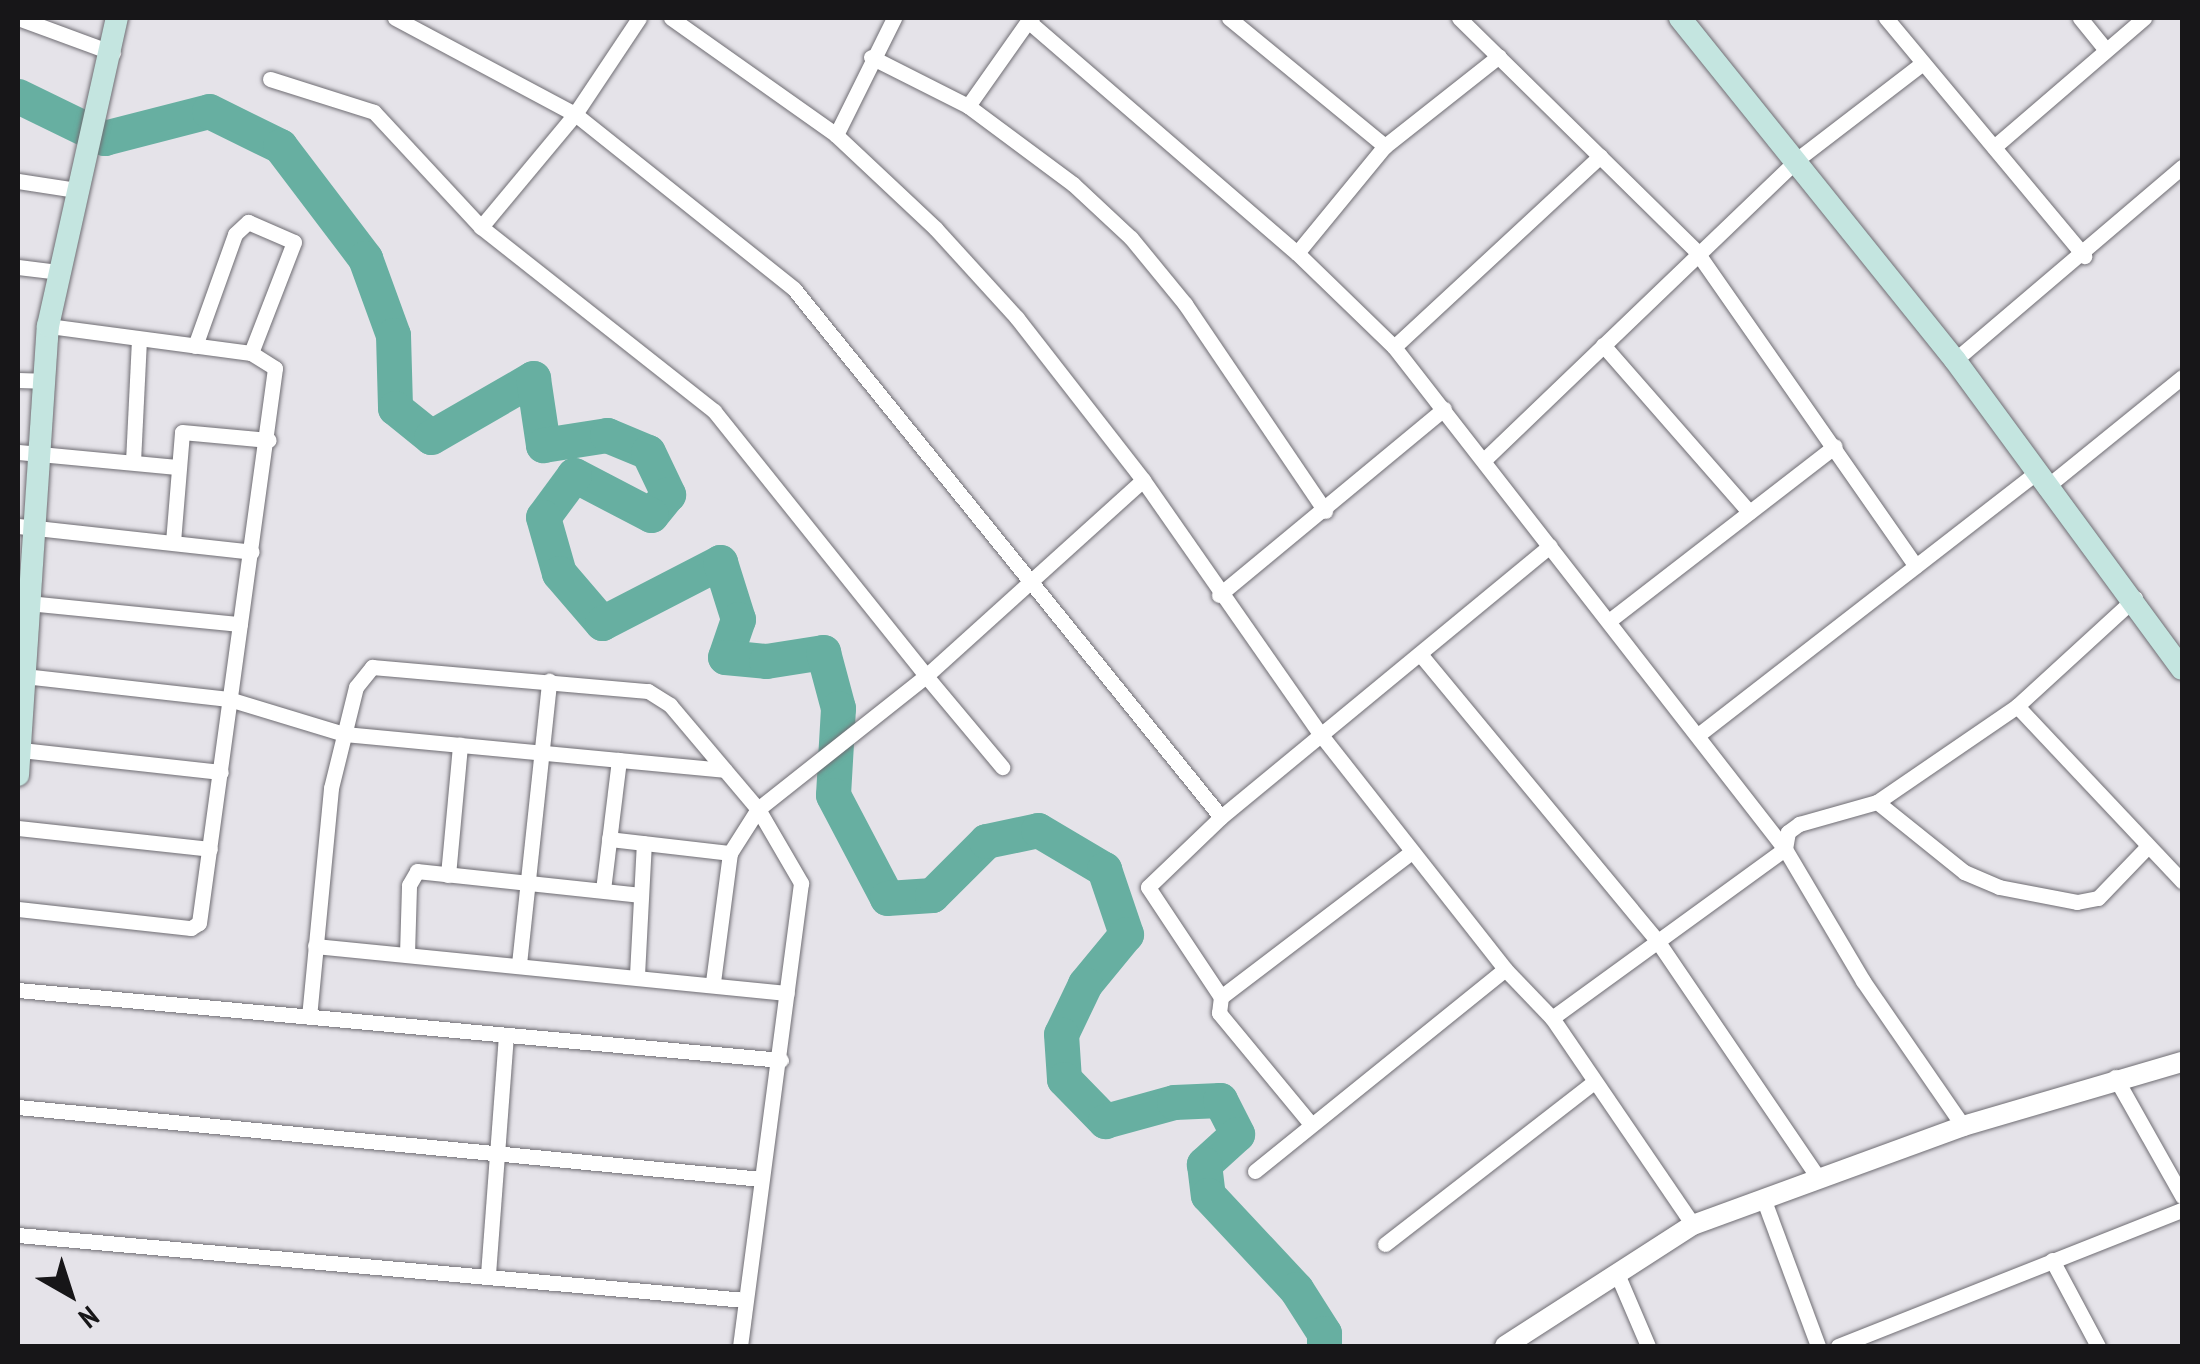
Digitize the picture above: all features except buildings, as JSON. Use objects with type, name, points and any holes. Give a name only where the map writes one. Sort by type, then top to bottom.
[{"type":"main road","points":[[18,775],[24,676],[26,453],[42,381],[56,272],[113,52],[117,18]]},
{"type":"main road","points":[[1687,20],[1955,360],[2040,481],[2135,598],[2182,669]]},
{"type":"street","points":[[18,18],[113,52]]},
{"type":"street","points":[[396,18],[575,114],[794,289],[1222,818]]},
{"type":"street","points":[[481,227],[575,114],[639,18]]},
{"type":"street","points":[[671,18],[836,135],[978,273],[1143,480],[1321,736],[1505,969],[1552,1018],[1694,1225]]},
{"type":"street","points":[[836,135],[871,57],[894,18]]},
{"type":"street","points":[[1230,18],[1385,146]]},
{"type":"street","points":[[1459,18],[1696,251],[1916,566]]},
{"type":"street","points":[[1886,18],[2084,256]]},
{"type":"street","points":[[2080,18],[2105,49]]},
{"type":"street","points":[[1994,147],[2144,18]]},
{"type":"street","points":[[968,106],[1030,19],[1297,253],[1394,347],[1785,849],[1863,982],[1963,1126]]},
{"type":"street","points":[[1297,253],[1385,146],[1500,56]]},
{"type":"street","points":[[871,57],[968,106],[1074,184],[1131,238],[1185,304],[1324,511]]},
{"type":"street","points":[[1485,459],[1696,251],[1799,158],[1923,63]]},
{"type":"street","points":[[270,80],[374,112],[481,227],[714,411],[1002,768]]},
{"type":"street","points":[[1394,347],[1600,156]]},
{"type":"street","points":[[1955,360],[2084,256],[2182,167]]},
{"type":"street","points":[[18,181],[76,190]]},
{"type":"street","points":[[195,346],[235,234],[248,222],[289,237],[294,248],[252,353]]},
{"type":"street","points":[[18,267],[56,272]]},
{"type":"street","points":[[18,909],[196,926],[269,440],[275,368],[252,353],[48,326]]},
{"type":"street","points":[[134,462],[140,340]]},
{"type":"street","points":[[1603,344],[1750,512]]},
{"type":"street","points":[[18,380],[42,381]]},
{"type":"street","points":[[1698,735],[1916,566],[2182,380]]},
{"type":"street","points":[[1220,594],[1444,409]]},
{"type":"street","points":[[173,542],[178,442],[192,430],[269,440]]},
{"type":"street","points":[[1610,620],[1835,446]]},
{"type":"street","points":[[26,453],[177,466]]},
{"type":"street","points":[[713,982],[730,853],[758,809],[926,676],[1034,583],[1143,480]]},
{"type":"street","points":[[25,526],[252,552]]},
{"type":"street","points":[[1310,1123],[1219,1013],[1221,997],[1148,887],[1222,818],[1550,546]]},
{"type":"street","points":[[1552,1018],[1785,849],[1788,832],[1799,824],[1877,802],[2017,706],[2135,598]]},
{"type":"street","points":[[24,611],[240,624]]},
{"type":"street","points":[[1420,654],[1656,939],[1818,1177]]},
{"type":"street","points":[[309,1017],[331,788],[356,687],[372,667],[385,664],[648,691],[670,705],[758,809],[801,883],[781,1060],[740,1346]]},
{"type":"street","points":[[24,676],[228,699],[344,734],[724,770]]},
{"type":"street","points":[[519,964],[550,681]]},
{"type":"street","points":[[2017,706],[2182,881]]},
{"type":"street","points":[[448,875],[460,745]]},
{"type":"street","points":[[21,750],[221,772]]},
{"type":"street","points":[[603,890],[618,760]]},
{"type":"street","points":[[1877,802],[1964,872],[1999,886],[2078,902],[2098,898],[2147,847]]},
{"type":"street","points":[[18,828],[210,849]]},
{"type":"street","points":[[609,839],[730,853]]},
{"type":"street","points":[[637,975],[644,843]]},
{"type":"street","points":[[1221,997],[1411,852]]},
{"type":"street","points":[[406,954],[411,877],[448,875],[641,895]]},
{"type":"street","points":[[315,946],[713,982],[787,993]]},
{"type":"street","points":[[1255,1171],[1505,969]]},
{"type":"street","points":[[18,990],[781,1060]]},
{"type":"street","points":[[488,1274],[506,1036]]},
{"type":"street","points":[[1505,1346],[1694,1225],[1963,1126],[2115,1078],[2182,1062]]},
{"type":"street","points":[[2115,1078],[2182,1196]]},
{"type":"street","points":[[1385,1244],[1594,1082]]},
{"type":"street","points":[[18,1107],[761,1179]]},
{"type":"street","points":[[1762,1198],[1818,1346]]},
{"type":"street","points":[[1838,1346],[2182,1210]]},
{"type":"street","points":[[18,1235],[488,1274],[745,1300]]},
{"type":"street","points":[[2052,1260],[2098,1346]]},
{"type":"street","points":[[1618,1276],[1648,1346]]},
{"type":"waterway","points":[[18,96],[104,138],[209,111],[280,146],[365,258],[393,335],[395,408],[431,437],[533,378],[543,445],[607,435],[648,452],[668,494],[651,515],[574,475],[543,517],[559,573],[602,623],[720,562],[738,619],[725,657],[766,661],[823,652],[838,708],[833,795],[887,898],[932,895],[986,841],[1038,830],[1104,869],[1126,934],[1085,984],[1061,1034],[1064,1079],[1105,1121],[1174,1102],[1220,1100],[1237,1134],[1204,1164],[1208,1195],[1296,1289],[1324,1333],[1324,1346]]}]
